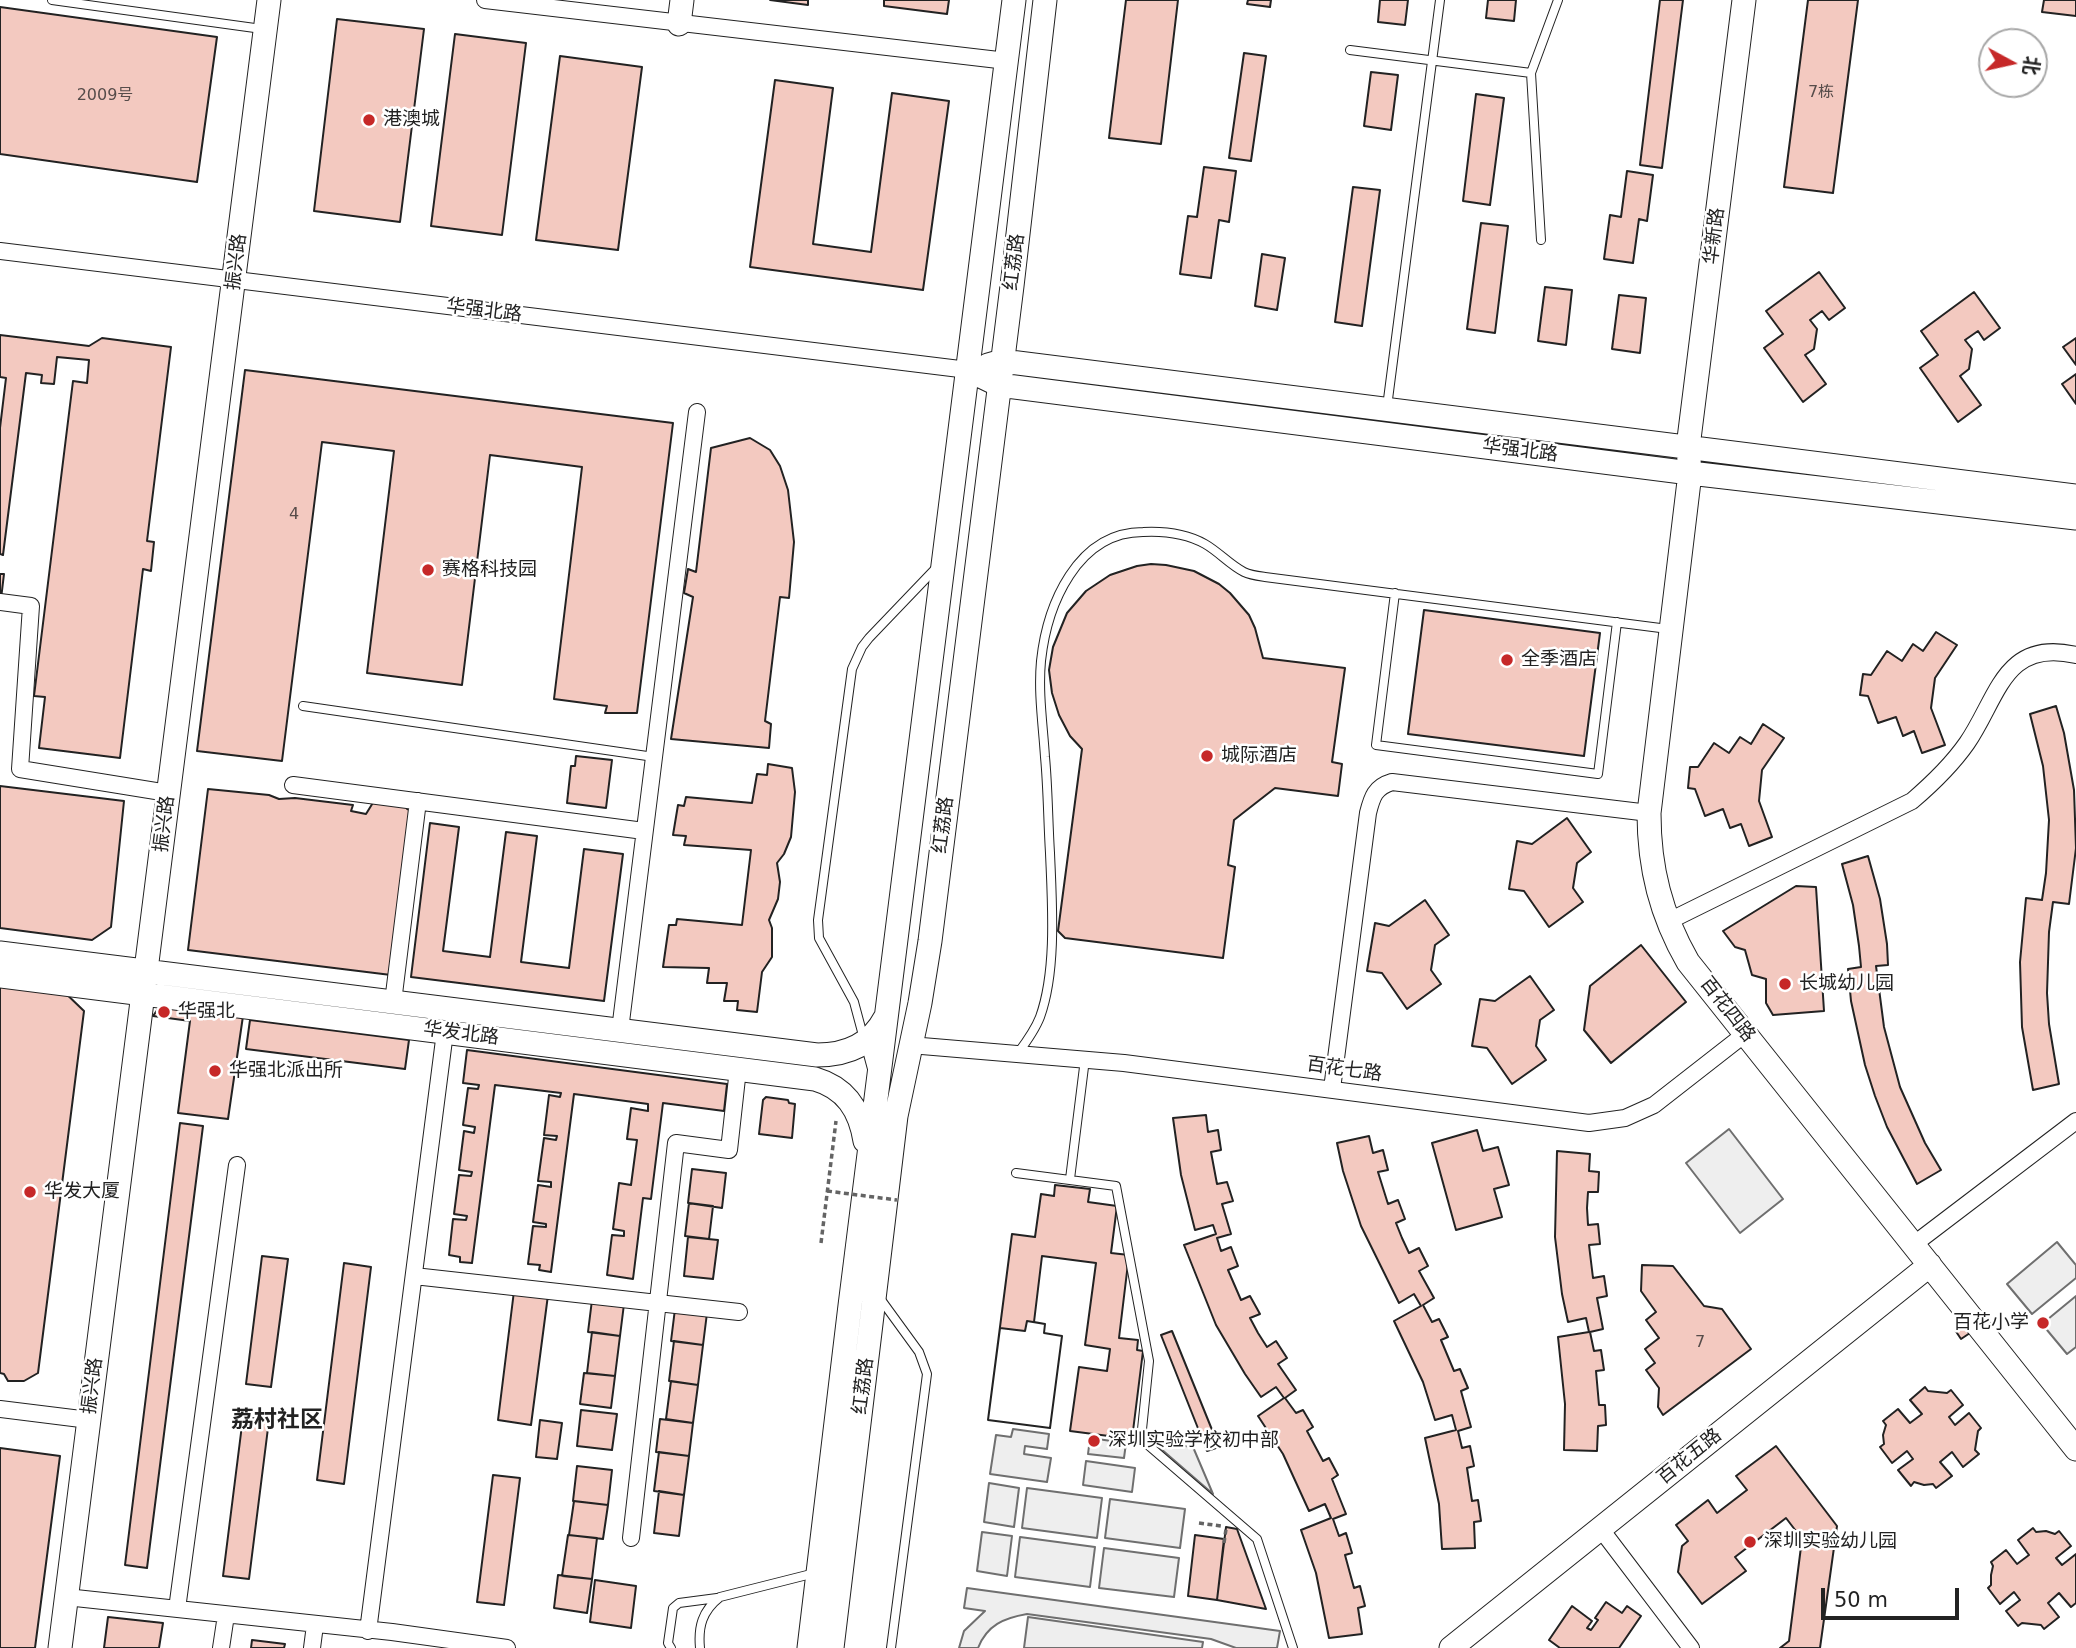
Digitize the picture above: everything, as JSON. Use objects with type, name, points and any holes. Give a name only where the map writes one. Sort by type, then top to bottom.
[{"type":"main road","name":"振兴路","points":[[60,1648],[269,0]]},
{"type":"main road","points":[[679,24],[682,0]]},
{"type":"main road","name":"红荔路","points":[[809,1648],[866,1163],[979,297],[1014,0]]},
{"type":"main road","name":"红荔路","points":[[832,1648],[896,1116],[930,941],[1045,0]]},
{"type":"main road","name":"华新路","points":[[1690,473],[1688,447],[1744,0]]},
{"type":"main road","name":"华强北路","points":[[968,370],[1002,361],[2076,496]]},
{"type":"main road","name":"华强北路","points":[[968,370],[999,385],[1690,473],[2076,518]]},
{"type":"main road","name":"百花四路","points":[[1690,473],[1649,813],[1651,856],[1667,922],[1688,962],[2076,1449]]},
{"type":"main road","name":"华发北路","points":[[0,953],[144,982],[445,1032],[815,1079],[838,1088],[854,1108],[860,1120],[866,1163]]},
{"type":"main road","name":"华发北路","points":[[0,975],[144,982],[393,1002],[817,1055],[847,1052],[865,1043]]},
{"type":"main road","points":[[865,1043],[879,1029],[887,1012]]},
{"type":"main road","name":"百花五路","points":[[1451,1648],[1930,1265]]},
{"type":"street","points":[[485,0],[1007,61]]},
{"type":"street","name":"华强北路","points":[[0,251],[968,370]]},
{"type":"street","points":[[620,1030],[697,412]]},
{"type":"street","points":[[0,602],[31,606],[20,769],[169,793]]},
{"type":"street","points":[[1667,922],[1912,801],[1940,778],[1968,742],[2005,675],[2022,661],[2041,653],[2061,652],[2076,655]]},
{"type":"street","points":[[1332,1089],[1368,813],[1373,796],[1381,786],[1392,782],[1649,813]]},
{"type":"street","points":[[293,785],[645,831]]},
{"type":"street","points":[[393,1002],[418,801]]},
{"type":"street","points":[[368,1631],[445,1032]]},
{"type":"street","name":"百花七路","points":[[910,1045],[1085,1059],[1571,1122],[1607,1122],[1640,1113],[1654,1105],[1745,1034]]},
{"type":"street","points":[[631,1538],[676,1143],[729,1150],[738,1069]]},
{"type":"street","points":[[1913,1244],[2076,1121]]},
{"type":"street","points":[[177,1609],[237,1165]]},
{"type":"street","points":[[414,1276],[739,1312]]},
{"type":"street","points":[[0,1409],[89,1419]]},
{"type":"street","points":[[1600,1528],[1691,1648]]},
{"type":"street","points":[[66,1597],[507,1648]]},
{"type":"street","points":[[221,1648],[226,1615]]},
{"type":"street","points":[[312,1648],[314,1625]]},
{"type":"lane","points":[[52,0],[265,29]]},
{"type":"lane","points":[[1387,410],[1440,0]]},
{"type":"lane","points":[[1541,240],[1531,74],[1558,0]]},
{"type":"lane","points":[[1350,50],[1531,74]]},
{"type":"lane","points":[[1018,1053],[1036,1028],[1041,1015],[1051,953],[1052,908],[1041,662],[1048,623],[1064,582],[1087,552],[1112,537],[1140,531],[1171,533],[1204,543],[1244,572],[1265,577],[1671,629]]},
{"type":"lane","points":[[876,1095],[854,1002],[823,945],[818,930],[850,680],[856,658],[869,638],[944,560]]},
{"type":"lane","points":[[1395,593],[1376,745],[1598,774],[1617,622]]},
{"type":"lane","points":[[303,706],[654,757]]},
{"type":"lane","points":[[1070,1179],[1085,1059]]},
{"type":"lane","points":[[1016,1173],[1116,1186],[1149,1361],[1141,1439],[1257,1539],[1293,1648]]},
{"type":"lane","points":[[875,1292],[919,1352],[926,1374],[891,1648]]},
{"type":"lane","points":[[671,1648],[668,1643],[673,1608],[679,1603],[720,1597],[818,1572]]},
{"type":"lane","points":[[700,1648],[702,1619],[709,1605],[720,1597]]},
{"type":"path","points":[[821,1243],[838,1108]]},
{"type":"path","points":[[827,1191],[897,1200]]},
{"type":"path","points":[[1199,1523],[1226,1527],[1224,1543]]},
{"type":"shaded area","points":[[1729,1129],[1783,1199],[1740,1233],[1686,1163]]},
{"type":"shaded area","points":[[2057,1242],[2076,1265],[2076,1278],[2032,1314],[2007,1284]]},
{"type":"shaded area","points":[[2076,1296],[2076,1347],[2067,1354],[2042,1324]]},
{"type":"shaded area","points":[[1013,1429],[1049,1434],[1047,1449],[1025,1446],[1024,1454],[1051,1458],[1047,1482],[990,1474],[996,1435],[1011,1437]]},
{"type":"shaded area","points":[[1090,1438],[1126,1443],[1124,1458],[1088,1454]]},
{"type":"shaded area","points":[[1153,1442],[1193,1447],[1213,1494]]},
{"type":"shaded area","points":[[1086,1461],[1135,1468],[1132,1492],[1083,1485]]},
{"type":"shaded area","points":[[989,1483],[1019,1488],[1014,1527],[984,1522]]},
{"type":"shaded area","points":[[1027,1488],[1102,1498],[1097,1538],[1022,1528]]},
{"type":"shaded area","points":[[1110,1499],[1185,1509],[1180,1548],[1105,1538]]},
{"type":"shaded area","points":[[982,1532],[1012,1536],[1007,1576],[977,1571]]},
{"type":"shaded area","points":[[1020,1537],[1095,1547],[1090,1587],[1015,1577]]},
{"type":"shaded area","points":[[1104,1548],[1179,1558],[1174,1597],[1099,1588]]},
{"type":"shaded area","points":[[967,1588],[1280,1631],[1277,1648],[1236,1648],[1211,1639],[1027,1614],[991,1628],[978,1648],[959,1648],[964,1631],[985,1611],[964,1608]]},
{"type":"shaded area","points":[[1028,1617],[1203,1642],[1202,1648],[1024,1648]]},
{"type":"building","points":[[770,0],[808,0],[808,5]]},
{"type":"building","points":[[884,0],[949,0],[947,14],[884,6]]},
{"type":"building","points":[[1126,0],[1178,0],[1161,144],[1109,138]]},
{"type":"building","points":[[1248,0],[1271,0],[1270,7],[1247,4]]},
{"type":"building","points":[[1380,0],[1408,0],[1405,25],[1378,22]]},
{"type":"building","points":[[1488,0],[1516,0],[1514,21],[1486,18]]},
{"type":"building","points":[[1660,0],[1683,0],[1662,168],[1640,165]]},
{"type":"building","points":[[1808,0],[1858,0],[1833,193],[1784,187]]},
{"type":"building","points":[[2044,0],[2076,0],[2076,16],[2042,12]]},
{"type":"building","points":[[0,7],[217,37],[197,182],[0,154]]},
{"type":"building","name":"港澳城","points":[[337,19],[424,29],[400,222],[314,211]]},
{"type":"building","points":[[455,34],[526,43],[502,235],[431,226]]},
{"type":"building","points":[[1244,53],[1266,56],[1251,161],[1229,158]]},
{"type":"building","points":[[560,56],[642,67],[618,250],[536,240]]},
{"type":"building","points":[[1371,72],[1398,75],[1391,130],[1364,126]]},
{"type":"building","points":[[775,80],[833,88],[813,244],[871,252],[892,93],[949,101],[923,290],[750,267]]},
{"type":"building","points":[[1476,94],[1504,98],[1490,205],[1463,201]]},
{"type":"building","points":[[1204,167],[1236,171],[1229,222],[1219,220],[1211,278],[1180,274],[1188,216],[1197,217]]},
{"type":"building","points":[[1627,171],[1653,175],[1647,221],[1639,219],[1633,263],[1604,259],[1610,215],[1621,217]]},
{"type":"building","points":[[1353,187],[1380,190],[1362,326],[1335,322]]},
{"type":"building","points":[[1481,223],[1508,226],[1495,333],[1467,329]]},
{"type":"building","points":[[1262,254],[1285,258],[1277,310],[1255,306]]},
{"type":"building","points":[[1819,272],[1845,308],[1829,320],[1822,311],[1810,320],[1817,329],[1814,349],[1805,355],[1826,384],[1803,402],[1764,348],[1783,334],[1766,311]]},
{"type":"building","points":[[1545,287],[1572,290],[1566,345],[1538,341]]},
{"type":"building","points":[[1974,292],[2000,328],[1984,340],[1978,331],[1965,340],[1972,349],[1969,369],[1960,376],[1981,405],[1958,422],[1920,368],[1938,355],[1921,331]]},
{"type":"building","points":[[1619,295],[1646,298],[1640,353],[1612,349]]},
{"type":"building","points":[[0,335],[89,346],[102,338],[171,347],[147,541],[154,542],[151,571],[143,569],[120,758],[39,748],[45,697],[34,696],[73,381],[87,383],[89,360],[57,357],[54,384],[41,383],[42,375],[26,373],[3,555],[0,554],[0,428],[6,378],[0,377]]},
{"type":"building","points":[[2076,338],[2076,365],[2063,347]]},
{"type":"building","name":"赛格科技园","points":[[245,370],[673,423],[637,713],[605,713],[607,706],[554,699],[582,467],[490,455],[462,685],[367,673],[394,451],[322,442],[282,761],[197,751]]},
{"type":"building","points":[[2076,374],[2076,404],[2062,384]]},
{"type":"building","points":[[750,438],[770,450],[780,466],[788,490],[794,542],[789,598],[780,597],[765,721],[771,724],[769,748],[671,739],[693,597],[684,593],[688,569],[696,572],[711,448]]},
{"type":"building","name":"城际酒店","points":[[1151,564],[1194,571],[1230,593],[1249,615],[1263,658],[1345,668],[1332,762],[1342,764],[1338,796],[1275,788],[1234,820],[1228,865],[1235,867],[1223,958],[1065,938],[1058,931],[1082,749],[1070,736],[1052,693],[1049,670],[1053,647],[1067,613],[1086,591],[1110,575]]},
{"type":"building","points":[[0,574],[4,574],[1,599],[0,599]]},
{"type":"building","name":"全季酒店","points":[[1424,610],[1600,633],[1584,756],[1408,734]]},
{"type":"building","points":[[1936,632],[1957,645],[1935,678],[1931,708],[1945,745],[1922,753],[1914,731],[1903,736],[1896,717],[1878,723],[1868,696],[1860,695],[1863,674],[1871,675],[1887,651],[1902,661],[1913,644],[1923,651]]},
{"type":"building","points":[[2056,706],[2064,733],[2074,790],[2076,848],[2069,904],[2053,902],[2049,932],[2049,1024],[2059,1084],[2033,1090],[2022,1027],[2020,962],[2026,898],[2042,900],[2049,820],[2043,766],[2030,714]]},
{"type":"building","points":[[1763,724],[1784,738],[1762,770],[1759,801],[1772,837],[1749,846],[1741,824],[1730,828],[1723,809],[1705,816],[1695,789],[1688,788],[1690,767],[1698,767],[1714,743],[1729,753],[1740,737],[1751,744]]},
{"type":"building","points":[[576,756],[612,760],[606,808],[567,803],[571,766],[575,766]]},
{"type":"building","points":[[768,764],[792,768],[795,792],[791,837],[777,863],[780,882],[778,899],[769,920],[772,928],[772,957],[762,972],[757,1012],[737,1010],[738,1001],[724,1001],[727,983],[707,983],[709,968],[663,967],[669,925],[676,925],[677,919],[742,925],[751,850],[684,845],[686,836],[673,835],[678,805],[684,806],[686,797],[752,803],[757,774],[767,775]]},
{"type":"building","points":[[0,786],[124,801],[111,927],[92,940],[0,928]]},
{"type":"building","points":[[208,789],[269,795],[279,799],[295,798],[353,805],[351,811],[366,814],[374,801],[405,804],[407,809],[414,811],[391,975],[188,950]]},
{"type":"building","points":[[1567,818],[1591,852],[1577,863],[1573,888],[1583,902],[1549,927],[1524,891],[1509,889],[1517,841],[1532,844]]},
{"type":"building","points":[[430,823],[459,827],[443,951],[490,957],[506,832],[537,836],[521,962],[569,968],[584,849],[623,854],[604,1001],[411,977]]},
{"type":"building","points":[[1868,856],[1880,899],[1887,944],[1888,965],[1876,966],[1884,1027],[1900,1087],[1925,1143],[1941,1170],[1917,1184],[1887,1127],[1875,1096],[1865,1065],[1851,1001],[1848,969],[1861,967],[1853,905],[1842,864]]},
{"type":"building","points":[[1796,886],[1816,887],[1824,1011],[1773,1015],[1766,1003],[1766,979],[1752,975],[1745,950],[1735,947],[1723,931]]},
{"type":"building","points":[[1425,900],[1449,935],[1435,945],[1431,970],[1441,984],[1407,1009],[1382,973],[1367,971],[1375,923],[1389,926]]},
{"type":"building","points":[[1641,945],[1686,1002],[1611,1063],[1584,1030],[1590,986]]},
{"type":"building","points":[[1530,976],[1554,1010],[1540,1020],[1536,1046],[1546,1060],[1512,1084],[1487,1048],[1472,1046],[1480,999],[1495,1001]]},
{"type":"building","name":"华发大厦","points":[[0,978],[58,986],[84,1011],[38,1373],[24,1381],[8,1381],[4,1374],[0,1373]]},
{"type":"building","points":[[160,1006],[243,1016],[228,1119],[178,1113],[190,1021],[153,1016]]},
{"type":"building","points":[[250,1020],[409,1040],[405,1069],[246,1049]]},
{"type":"building","points":[[467,1050],[727,1084],[724,1111],[663,1103],[651,1199],[643,1198],[633,1279],[607,1275],[612,1235],[624,1236],[624,1231],[613,1229],[619,1183],[631,1185],[637,1140],[627,1139],[631,1108],[648,1111],[648,1104],[574,1094],[551,1272],[539,1270],[540,1265],[528,1264],[533,1226],[546,1227],[546,1224],[533,1222],[538,1185],[551,1187],[551,1182],[538,1181],[544,1138],[556,1140],[557,1136],[544,1135],[549,1095],[560,1097],[561,1093],[495,1085],[472,1263],[460,1262],[460,1257],[449,1255],[453,1219],[466,1220],[467,1216],[454,1214],[459,1175],[471,1176],[472,1172],[459,1170],[464,1131],[474,1133],[475,1127],[463,1125],[468,1088],[478,1089],[479,1085],[463,1083]]},
{"type":"building","points":[[766,1097],[788,1100],[789,1103],[795,1104],[792,1138],[759,1134],[763,1100]]},
{"type":"building","points":[[1206,1115],[1208,1132],[1218,1130],[1221,1150],[1211,1152],[1217,1184],[1227,1182],[1233,1201],[1222,1204],[1231,1234],[1217,1238],[1221,1251],[1231,1247],[1238,1266],[1228,1270],[1241,1300],[1250,1296],[1260,1314],[1250,1318],[1258,1333],[1267,1347],[1276,1341],[1287,1358],[1278,1364],[1296,1390],[1285,1398],[1296,1413],[1303,1410],[1313,1427],[1307,1431],[1323,1461],[1329,1458],[1338,1475],[1332,1479],[1346,1514],[1333,1519],[1339,1536],[1346,1533],[1352,1553],[1345,1555],[1354,1588],[1360,1586],[1365,1606],[1358,1608],[1362,1634],[1329,1638],[1316,1573],[1301,1530],[1331,1518],[1325,1504],[1309,1511],[1283,1454],[1258,1416],[1284,1398],[1276,1387],[1261,1397],[1245,1374],[1216,1325],[1184,1245],[1216,1234],[1213,1225],[1195,1230],[1181,1175],[1173,1118]]},
{"type":"building","points":[[180,1123],[203,1126],[147,1568],[125,1565]]},
{"type":"building","points":[[1477,1130],[1483,1151],[1498,1147],[1509,1185],[1494,1189],[1502,1217],[1456,1230],[1432,1143]]},
{"type":"building","points":[[1369,1136],[1373,1153],[1383,1150],[1388,1170],[1378,1172],[1388,1204],[1398,1200],[1405,1219],[1396,1223],[1402,1238],[1409,1253],[1419,1248],[1428,1266],[1419,1271],[1434,1298],[1423,1305],[1432,1322],[1439,1319],[1448,1337],[1441,1340],[1454,1371],[1460,1369],[1468,1388],[1461,1391],[1471,1427],[1458,1431],[1462,1448],[1470,1446],[1474,1466],[1467,1468],[1472,1501],[1478,1500],[1481,1521],[1474,1522],[1475,1548],[1442,1549],[1439,1504],[1425,1438],[1456,1430],[1452,1415],[1435,1420],[1423,1382],[1394,1321],[1421,1306],[1414,1294],[1399,1303],[1361,1226],[1343,1171],[1337,1143]]},
{"type":"building","points":[[1557,1151],[1590,1154],[1589,1171],[1599,1172],[1598,1192],[1588,1192],[1587,1208],[1588,1225],[1598,1224],[1600,1244],[1589,1245],[1593,1278],[1604,1276],[1607,1296],[1597,1298],[1603,1329],[1590,1332],[1594,1351],[1601,1350],[1604,1370],[1596,1371],[1599,1405],[1605,1405],[1606,1425],[1598,1426],[1597,1451],[1564,1450],[1565,1404],[1558,1337],[1589,1332],[1586,1318],[1568,1322],[1562,1294],[1555,1237]]},
{"type":"building","points":[[692,1169],[726,1173],[722,1208],[688,1203]]},
{"type":"building","points":[[1055,1185],[1090,1189],[1088,1202],[1117,1206],[1111,1253],[1129,1255],[1119,1338],[1138,1340],[1137,1350],[1143,1351],[1132,1439],[1070,1431],[1079,1367],[1107,1371],[1110,1349],[1085,1345],[1096,1263],[1042,1256],[1034,1322],[1045,1324],[1044,1333],[1062,1336],[1050,1428],[988,1420],[1012,1234],[1035,1237],[1041,1194],[1054,1196]]},
{"type":"building","points":[[689,1203],[713,1206],[709,1239],[685,1236]]},
{"type":"building","points":[[688,1237],[718,1240],[713,1279],[684,1276]]},
{"type":"building","points":[[262,1256],[288,1259],[271,1387],[246,1384]]},
{"type":"building","points":[[344,1263],[371,1267],[344,1484],[317,1480]]},
{"type":"building","points":[[1642,1265],[1673,1266],[1704,1306],[1722,1309],[1751,1349],[1663,1415],[1658,1407],[1659,1388],[1646,1370],[1655,1363],[1645,1349],[1659,1338],[1646,1320],[1656,1312],[1641,1291]]},
{"type":"building","points":[[514,1291],[548,1295],[531,1425],[498,1420]]},
{"type":"building","points":[[592,1300],[624,1304],[620,1336],[588,1332]]},
{"type":"building","points":[[675,1309],[707,1313],[703,1345],[671,1341]]},
{"type":"building","points":[[1027,1321],[1045,1324],[1044,1333],[1062,1336],[1050,1428],[988,1420],[1000,1328],[1025,1331]]},
{"type":"building","points":[[1965,1324],[1970,1333],[1961,1339],[1955,1330]]},
{"type":"building","points":[[1172,1331],[1219,1447],[1207,1451],[1161,1335]]},
{"type":"building","points":[[592,1332],[620,1336],[615,1376],[587,1373]]},
{"type":"building","points":[[674,1341],[703,1345],[698,1385],[669,1381]]},
{"type":"building","points":[[584,1373],[615,1376],[611,1408],[580,1404]]},
{"type":"building","points":[[671,1381],[698,1385],[693,1423],[666,1419]]},
{"type":"building","points":[[1925,1387],[1928,1391],[1947,1393],[1951,1390],[1963,1405],[1949,1417],[1955,1425],[1969,1413],[1981,1428],[1978,1431],[1975,1450],[1979,1454],[1963,1467],[1952,1452],[1940,1462],[1952,1476],[1936,1488],[1933,1484],[1914,1482],[1911,1486],[1898,1470],[1913,1459],[1907,1451],[1892,1463],[1880,1447],[1884,1444],[1886,1425],[1883,1421],[1898,1409],[1910,1423],[1922,1414],[1910,1400]]},
{"type":"building","points":[[581,1410],[617,1414],[612,1450],[577,1446]]},
{"type":"building","points":[[243,1417],[269,1420],[249,1579],[223,1576]]},
{"type":"building","points":[[660,1419],[693,1423],[689,1456],[656,1452]]},
{"type":"building","points":[[540,1420],[562,1423],[557,1459],[536,1457]]},
{"type":"building","points":[[1776,1446],[1837,1526],[1820,1648],[1780,1648],[1789,1641],[1802,1539],[1786,1518],[1735,1557],[1746,1571],[1702,1604],[1678,1572],[1682,1546],[1688,1541],[1676,1525],[1708,1500],[1717,1513],[1747,1490],[1736,1476]]},
{"type":"building","points":[[0,1448],[60,1456],[35,1648],[0,1648]]},
{"type":"building","points":[[659,1452],[689,1456],[684,1495],[654,1491]]},
{"type":"building","points":[[577,1466],[612,1470],[608,1505],[573,1501]]},
{"type":"building","points":[[493,1475],[520,1478],[504,1605],[477,1602]]},
{"type":"building","points":[[659,1491],[684,1495],[679,1536],[654,1533]]},
{"type":"building","points":[[574,1501],[608,1505],[603,1539],[569,1535]]},
{"type":"building","points":[[1226,1527],[1237,1529],[1266,1609],[1217,1600]]},
{"type":"building","points":[[2033,1528],[2036,1532],[2055,1534],[2059,1531],[2071,1546],[2056,1558],[2062,1565],[2076,1554],[2076,1603],[2071,1607],[2059,1593],[2048,1603],[2059,1617],[2044,1629],[2041,1625],[2022,1623],[2018,1626],[2006,1611],[2020,1600],[2014,1592],[2000,1604],[1988,1588],[1991,1585],[1991,1562],[2006,1550],[2017,1564],[2029,1555],[2018,1540]]},
{"type":"building","points":[[568,1535],[597,1538],[592,1579],[562,1576]]},
{"type":"building","points":[[1195,1535],[1224,1539],[1217,1600],[1188,1596]]},
{"type":"building","points":[[558,1575],[592,1579],[587,1613],[554,1608]]},
{"type":"building","points":[[595,1580],[636,1586],[631,1628],[590,1622]]},
{"type":"building","points":[[1606,1602],[1622,1613],[1627,1606],[1641,1616],[1619,1648],[1560,1648],[1549,1640],[1572,1606],[1592,1621],[1587,1628],[1591,1630],[1598,1620],[1595,1618]]},
{"type":"building","points":[[108,1617],[163,1623],[159,1648],[104,1648]]},
{"type":"building","points":[[252,1640],[285,1644],[284,1648],[251,1648]]},
{"type":"place","name":"港澳城","points":[[369,120]]},
{"type":"place","name":"赛格科技园","points":[[428,570]]},
{"type":"place","name":"全季酒店","points":[[1507,660]]},
{"type":"place","name":"城际酒店","points":[[1207,756]]},
{"type":"place","name":"长城幼儿园","points":[[1785,984]]},
{"type":"place","name":"华强北","points":[[164,1012]]},
{"type":"place","name":"华强北派出所","points":[[215,1071]]},
{"type":"place","name":"华发大厦","points":[[30,1192]]},
{"type":"place","name":"百花小学","points":[[2043,1323]]},
{"type":"place","name":"深圳实验学校初中部","points":[[1094,1441]]},
{"type":"place","name":"深圳实验幼儿园","points":[[1750,1542]]},
{"type":"district","name":"荔村社区","points":[[277,1421]]}]
